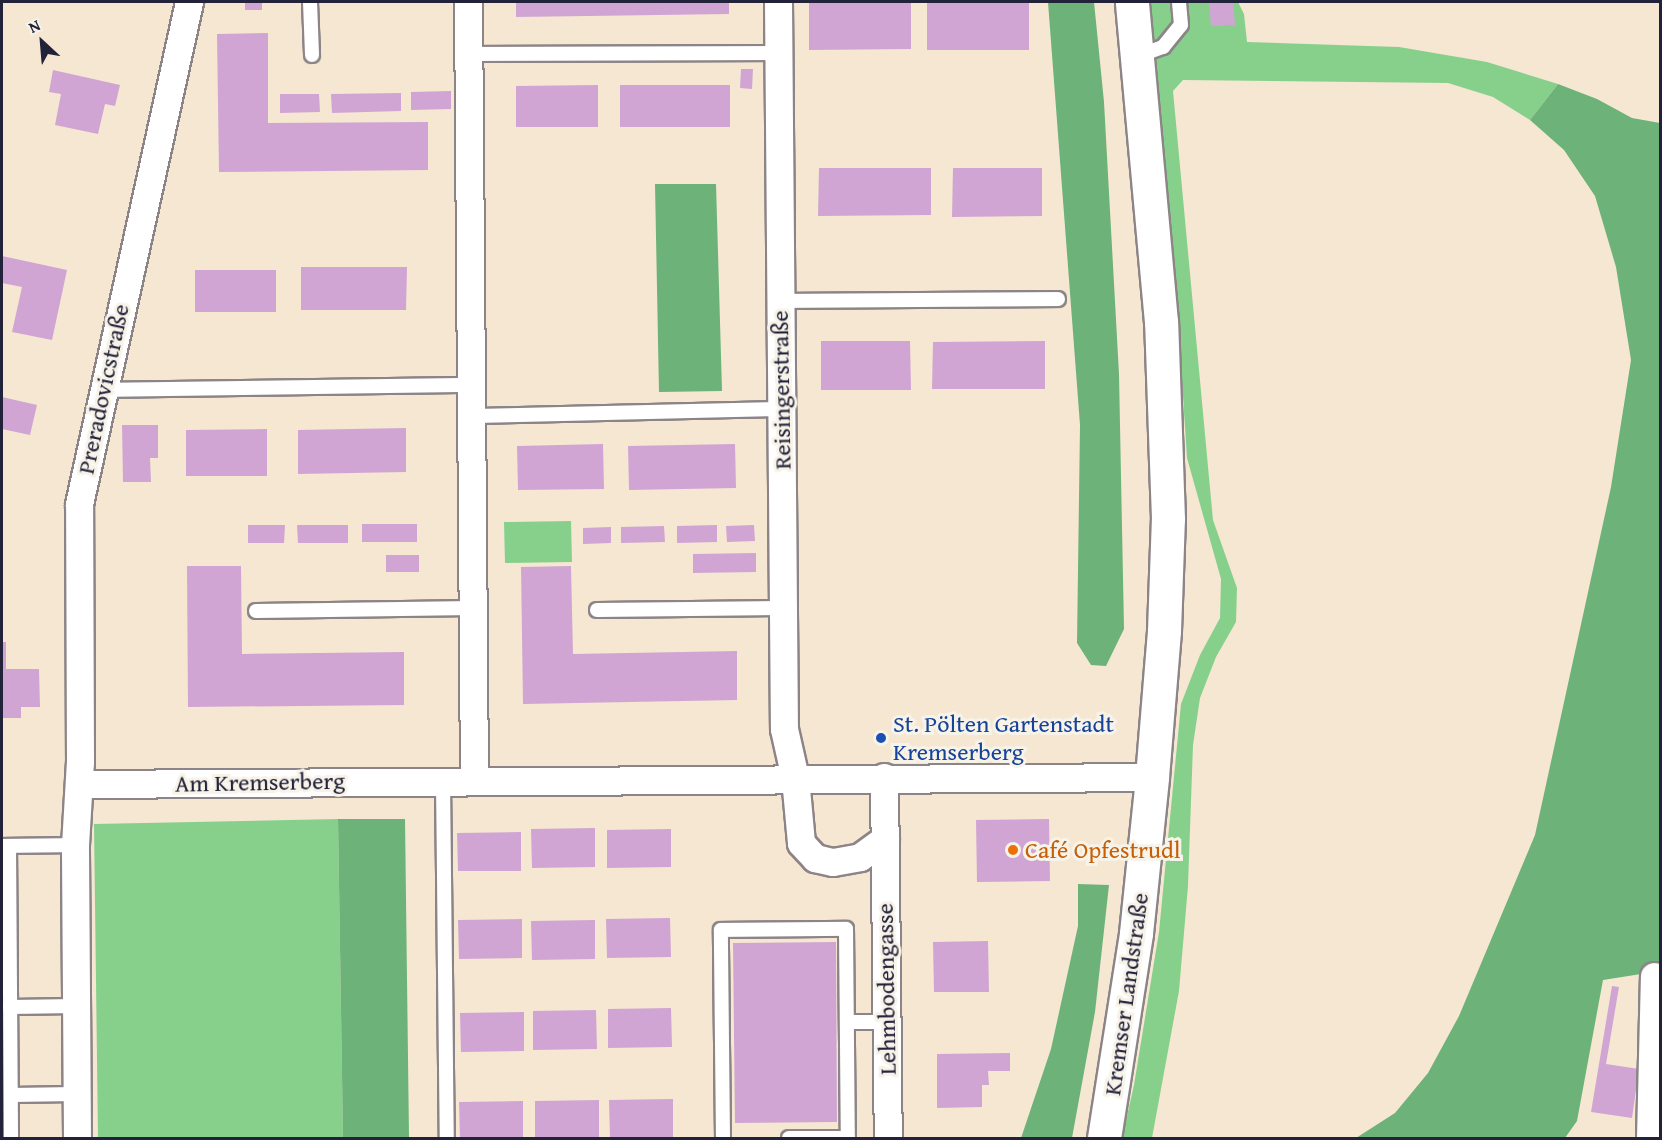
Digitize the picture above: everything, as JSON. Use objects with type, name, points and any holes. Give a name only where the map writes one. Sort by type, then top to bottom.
[{"type":"main road","name":"Kremser Landstraße","points":[[1104,1138],[1136,933],[1164,631],[1168,519],[1161,322],[1132,2]]},
{"type":"street","name":"Preradovicstraße","points":[[79,784],[79,504],[189,2]]},
{"type":"street","points":[[468,2],[474,779]]},
{"type":"street","name":"Reisingerstraße","points":[[778,2],[784,729],[795,778]]},
{"type":"street","points":[[795,778],[801,843],[815,858],[833,862],[860,857],[885,839],[884,777]]},
{"type":"street","name":"Am Kremserberg","points":[[79,784],[474,779],[1152,777]]},
{"type":"street","points":[[77,1138],[75,845],[79,784]]},
{"type":"street","name":"Lehmbodengasse","points":[[885,839],[888,1138]]},
{"type":"street","points":[[1650,1138],[1654,976]]},
{"type":"lane","points":[[310,2],[312,55]]},
{"type":"lane","points":[[1137,56],[1163,47],[1181,25],[1179,2]]},
{"type":"lane","points":[[469,54],[778,53]]},
{"type":"lane","points":[[780,301],[1058,299]]},
{"type":"lane","points":[[103,390],[472,385]]},
{"type":"lane","points":[[472,416],[782,409]]},
{"type":"lane","points":[[256,611],[474,608]]},
{"type":"lane","points":[[597,610],[783,608]]},
{"type":"lane","points":[[443,780],[447,1138]]},
{"type":"lane","points":[[12,1138],[5,846],[75,845]]},
{"type":"lane","points":[[723,1138],[721,930],[846,929],[848,1138],[789,1138]]},
{"type":"lane","points":[[10,1007],[76,1006]]},
{"type":"lane","points":[[847,1022],[886,1022]]},
{"type":"lane","points":[[11,1095],[76,1094]]},
{"type":"green space","points":[[1048,2],[1094,2],[1104,102],[1119,374],[1124,629],[1106,666],[1091,665],[1077,643],[1080,425]]},
{"type":"green space","points":[[1147,2],[1238,2],[1244,14],[1247,42],[1399,47],[1487,62],[1558,84],[1530,120],[1493,97],[1448,83],[1183,80],[1173,91],[1213,520],[1237,588],[1236,622],[1216,657],[1200,698],[1193,745],[1188,886],[1179,991],[1152,1138],[1122,1138],[1134,1085],[1159,932],[1181,704],[1200,655],[1220,618],[1221,579],[1187,458],[1178,320]]},
{"type":"green space","points":[[1558,84],[1597,99],[1632,118],[1660,123],[1660,971],[1603,980],[1577,1121],[1565,1138],[1356,1138],[1395,1113],[1428,1073],[1459,1016],[1535,835],[1611,487],[1631,360],[1616,267],[1595,196],[1564,150],[1530,120]]},
{"type":"green space","points":[[655,184],[716,184],[722,391],[659,392]]},
{"type":"green space","points":[[571,521],[572,562],[505,563],[504,522]]},
{"type":"green space","points":[[338,819],[343,1138],[98,1138],[94,824]]},
{"type":"green space","points":[[338,819],[405,819],[409,1138],[343,1138]]},
{"type":"green space","points":[[1078,884],[1109,885],[1095,1012],[1072,1138],[1021,1138],[1051,1049],[1078,926]]},
{"type":"building","points":[[245,2],[262,2],[262,10],[245,10]]},
{"type":"building","points":[[516,2],[729,2],[729,14],[516,17]]},
{"type":"building","points":[[809,2],[911,2],[911,49],[809,50]]},
{"type":"building","points":[[927,2],[1029,2],[1029,50],[927,50]]},
{"type":"building","points":[[1209,2],[1233,2],[1235,25],[1211,26]]},
{"type":"building","points":[[268,33],[268,123],[428,122],[428,170],[219,172],[217,34]]},
{"type":"building","points":[[741,69],[753,69],[752,89],[740,88]]},
{"type":"building","points":[[53,70],[120,85],[115,106],[105,104],[98,134],[55,125],[61,94],[49,92]]},
{"type":"building","points":[[598,85],[598,127],[516,127],[516,86]]},
{"type":"building","points":[[620,85],[730,85],[730,127],[620,127]]},
{"type":"building","points":[[451,91],[451,109],[411,110],[411,92]]},
{"type":"building","points":[[401,93],[401,111],[332,113],[331,94]]},
{"type":"building","points":[[280,94],[319,94],[320,112],[280,113]]},
{"type":"building","points":[[819,168],[931,168],[931,215],[818,216]]},
{"type":"building","points":[[953,168],[1042,168],[1042,216],[952,217]]},
{"type":"building","points":[[2,256],[67,270],[52,340],[12,332],[22,287],[2,283]]},
{"type":"building","points":[[301,267],[407,267],[406,310],[301,310]]},
{"type":"building","points":[[195,270],[276,270],[276,312],[195,312]]},
{"type":"building","points":[[821,341],[910,341],[911,390],[821,390]]},
{"type":"building","points":[[1045,341],[1045,389],[932,389],[933,342]]},
{"type":"building","points":[[2,397],[37,405],[30,435],[2,429]]},
{"type":"building","points":[[122,425],[158,425],[158,458],[150,458],[151,482],[123,482]]},
{"type":"building","points":[[406,428],[406,472],[298,474],[298,430]]},
{"type":"building","points":[[267,429],[267,476],[186,476],[186,430]]},
{"type":"building","points":[[603,444],[604,489],[518,490],[517,446]]},
{"type":"building","points":[[735,444],[736,488],[629,490],[628,446]]},
{"type":"building","points":[[362,524],[417,524],[417,542],[362,542]]},
{"type":"building","points":[[248,525],[285,525],[284,543],[248,543]]},
{"type":"building","points":[[297,525],[348,525],[348,543],[298,543]]},
{"type":"building","points":[[717,525],[717,542],[677,543],[677,526]]},
{"type":"building","points":[[754,525],[755,541],[727,542],[726,526]]},
{"type":"building","points":[[664,526],[665,542],[621,543],[621,527]]},
{"type":"building","points":[[611,527],[611,543],[583,544],[583,528]]},
{"type":"building","points":[[756,553],[756,572],[693,573],[693,554]]},
{"type":"building","points":[[386,555],[419,555],[419,572],[386,572]]},
{"type":"building","points":[[187,566],[241,566],[242,654],[404,652],[404,705],[188,707]]},
{"type":"building","points":[[571,566],[573,654],[737,651],[737,700],[523,704],[521,567]]},
{"type":"building","points":[[2,642],[6,642],[6,669],[39,669],[40,707],[21,707],[21,718],[2,718]]},
{"type":"building","name":"Café Opfestrudl","points":[[1049,819],[1050,881],[977,882],[976,820]]},
{"type":"building","points":[[595,828],[595,867],[532,868],[531,829]]},
{"type":"building","points":[[671,829],[671,867],[607,868],[607,830]]},
{"type":"building","points":[[521,832],[521,871],[458,871],[457,833]]},
{"type":"building","points":[[670,918],[671,957],[607,958],[606,919]]},
{"type":"building","points":[[522,919],[522,958],[459,959],[458,920]]},
{"type":"building","points":[[595,920],[595,959],[532,960],[531,921]]},
{"type":"building","points":[[988,941],[989,992],[934,992],[933,942]]},
{"type":"building","points":[[836,942],[837,1122],[735,1123],[733,943]]},
{"type":"building","points":[[1612,986],[1619,987],[1606,1064],[1639,1069],[1632,1118],[1591,1112]]},
{"type":"building","points":[[671,1008],[672,1047],[608,1048],[608,1009]]},
{"type":"building","points":[[596,1010],[597,1049],[533,1050],[533,1011]]},
{"type":"building","points":[[524,1012],[524,1051],[461,1052],[460,1013]]},
{"type":"building","points":[[1010,1053],[1010,1071],[988,1071],[989,1085],[982,1085],[982,1107],[937,1108],[937,1054]]},
{"type":"building","points":[[673,1099],[673,1138],[610,1138],[609,1100]]},
{"type":"building","points":[[599,1100],[599,1138],[535,1138],[535,1101]]},
{"type":"building","points":[[523,1101],[523,1138],[460,1138],[459,1102]]},
{"type":"place","name":"St. Pölten Gartenstadt Kremserberg","points":[[881,738]]},
{"type":"place","name":"Café Opfestrudl","points":[[1013,850]]}]
